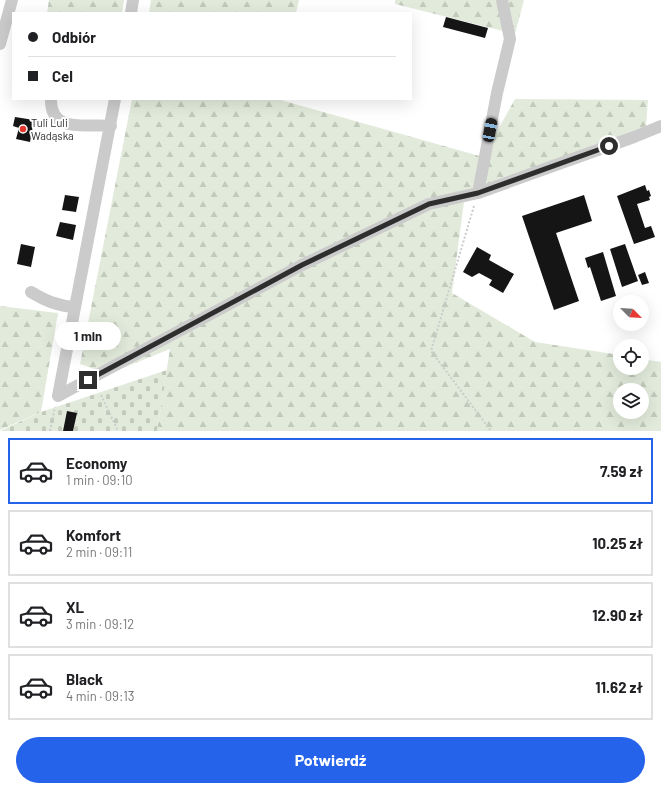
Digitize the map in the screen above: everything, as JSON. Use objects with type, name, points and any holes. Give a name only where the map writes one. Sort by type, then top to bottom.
[{"type":"street","points":[[0,44],[12,0]]},
{"type":"street","points":[[131,12],[133,0]]},
{"type":"street","points":[[478,193],[496,99],[510,39],[502,0]]},
{"type":"street","points":[[51,100],[51,106],[57,117],[66,123],[77,127],[98,124],[111,126]]},
{"type":"street","points":[[58,396],[115,100]]},
{"type":"street","points":[[58,396],[302,265],[429,204],[478,193],[661,126]]},
{"type":"street","points":[[31,292],[45,301],[62,306],[75,307]]},
{"type":"path","points":[[478,193],[431,350],[491,431]]},
{"type":"path","points":[[101,395],[118,431]]},
{"type":"path","points":[[50,431],[58,396]]},
{"type":"green space","points":[[49,0],[124,0],[122,12],[47,12]]},
{"type":"green space","points":[[151,0],[299,0],[296,12],[149,12]]},
{"type":"green space","points":[[395,0],[524,0],[515,34],[395,4]]},
{"type":"green space","points":[[515,99],[648,100],[646,126],[465,194],[452,293],[535,342],[613,354],[613,375],[649,375],[649,360],[661,362],[661,431],[157,431],[170,349],[108,374],[80,364],[132,100],[281,100],[483,157]]},
{"type":"green space","points":[[0,306],[58,313],[41,412],[0,430]]},
{"type":"green space","points":[[167,370],[157,431],[0,431],[41,412]]},
{"type":"building","points":[[446,17],[488,28],[485,38],[443,27]]},
{"type":"building","points":[[15,117],[34,120],[30,142],[16,139],[19,128],[13,126]]},
{"type":"building","points":[[645,185],[651,196],[649,197],[650,200],[637,204],[645,228],[651,226],[655,237],[634,244],[617,196]]},
{"type":"building","points":[[65,195],[79,197],[76,212],[62,210]]},
{"type":"building","points":[[584,195],[592,221],[556,233],[579,301],[554,310],[522,216]]},
{"type":"building","points":[[60,222],[76,225],[73,240],[56,236]]},
{"type":"building","points":[[21,244],[35,247],[31,267],[17,264]]},
{"type":"building","points":[[625,244],[638,281],[622,287],[610,249]]},
{"type":"building","points":[[477,247],[491,255],[489,260],[514,274],[503,293],[489,285],[492,280],[479,273],[472,277],[463,272]]},
{"type":"building","points":[[603,252],[616,295],[601,301],[590,267],[588,268],[585,258]]},
{"type":"building","points":[[645,272],[649,283],[642,285],[638,275]]},
{"type":"building","points":[[67,411],[77,413],[73,431],[63,431]]},
{"type":"place","name":"Tuli Luli Wadąska","points":[[23,129]]},
{"type":"route","points":[[88,380],[302,265],[429,204],[478,193],[609,146]]}]
